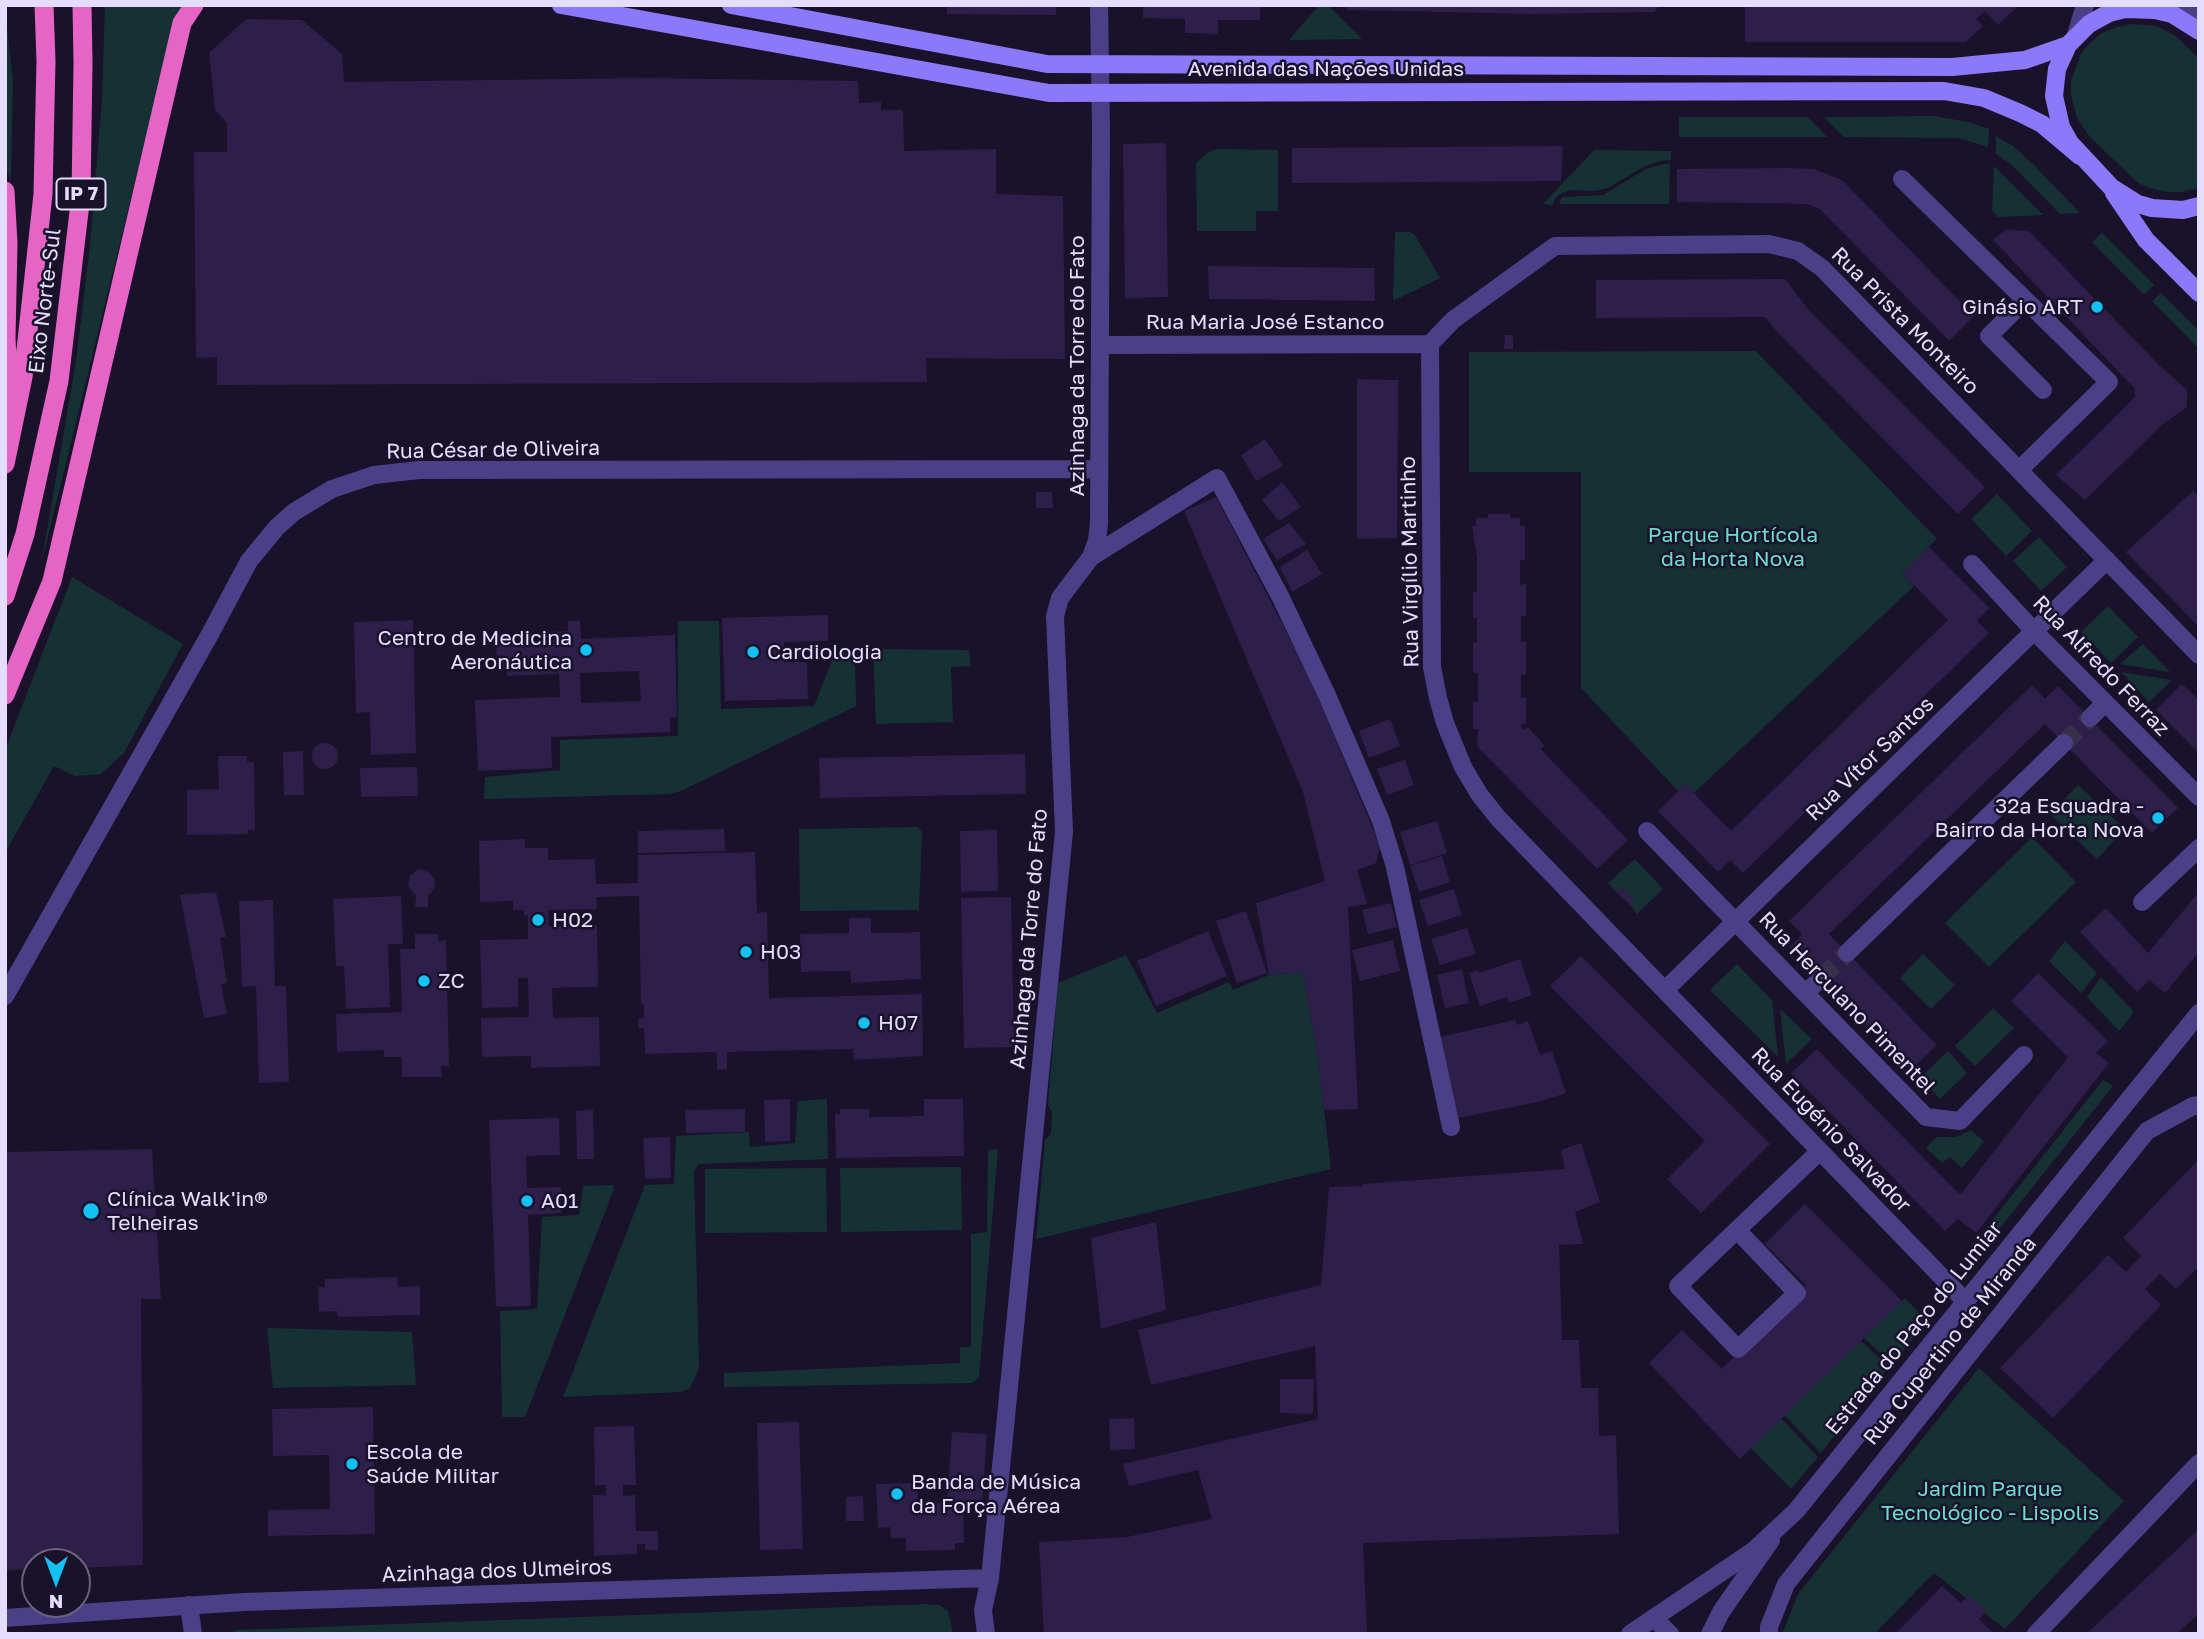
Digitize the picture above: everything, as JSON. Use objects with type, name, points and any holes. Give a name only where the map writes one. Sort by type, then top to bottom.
[{"type":"highway","name":"Eixo Norte-Sul","points":[[5,464],[23,377],[43,194],[46,61],[44,5]]},
{"type":"highway","name":"Eixo Norte-Sul","points":[[5,596],[25,534],[59,381],[81,195],[82,5]]},
{"type":"highway","points":[[5,695],[52,581],[182,23],[194,5]]},
{"type":"highway","points":[[5,191],[8,243],[6,339],[11,443]]},
{"type":"main road","name":"Avenida das Nações Unidas","points":[[561,5],[1049,93],[1944,91],[1984,98],[2020,113],[2042,124],[2080,156]]},
{"type":"main road","name":"Avenida das Nações Unidas","points":[[731,5],[1047,64],[1952,68],[2025,60],[2071,41]]},
{"type":"main road","points":[[2199,30],[2172,14],[2139,9],[2109,13],[2089,23],[2071,41],[2057,69],[2054,96],[2062,127],[2080,156],[2110,187],[2146,240],[2199,293]]},
{"type":"main road","points":[[2110,187],[2138,204],[2152,208],[2183,210],[2199,206]]},
{"type":"street","name":"Azinhaga da Torre do Fato","points":[[986,1634],[983,1610],[990,1578],[1064,832],[1055,616],[1060,598],[1091,556],[1099,523],[1099,5]]},
{"type":"street","points":[[2071,41],[2084,5]]},
{"type":"street","points":[[2185,5],[2199,30]]},
{"type":"street","points":[[1902,179],[2109,382],[2019,470]]},
{"type":"street","name":"Rua Prista Monteiro","points":[[1430,344],[1453,320],[1555,246],[1779,245],[1798,251],[1822,268],[2199,655]]},
{"type":"street","points":[[2025,300],[1989,336],[2043,390]]},
{"type":"street","name":"Rua Maria José Estanco","points":[[1100,345],[1430,344]]},
{"type":"street","name":"Rua Virgílio Martinho","points":[[1430,344],[1432,667],[1445,723],[1463,767],[1498,818],[1665,990]]},
{"type":"street","name":"Rua César de Oliveira","points":[[5,996],[249,561],[262,543],[286,519],[312,499],[332,489],[374,475],[419,470],[1099,469]]},
{"type":"street","points":[[1091,556],[1217,478],[1281,598],[1326,693],[1381,821],[1395,867],[1451,1127]]},
{"type":"street","name":"Rua Vítor Santos","points":[[1665,990],[2107,560]]},
{"type":"street","name":"Rua Alfredo Ferraz","points":[[1972,564],[2105,704],[2199,797]]},
{"type":"street","points":[[2090,718],[2105,704]]},
{"type":"street","points":[[1847,953],[2064,743]]},
{"type":"street","name":"Rua Herculano Pimentel","points":[[1647,831],[1926,1117],[1960,1121],[2024,1055]]},
{"type":"street","points":[[2142,902],[2199,848]]},
{"type":"street","points":[[1806,993],[1821,978]]},
{"type":"street","name":"Rua Eugénio Salvador","points":[[1665,990],[1965,1301]]},
{"type":"street","name":"Estrada do Paço do Lumiar","points":[[1629,1634],[1655,1626],[1778,1530],[2199,1013]]},
{"type":"street","name":"Rua Cupertino de Miranda","points":[[1769,1634],[1769,1627],[1786,1584],[2147,1131],[2193,1105],[2199,1105]]},
{"type":"street","points":[[1737,1230],[1797,1293],[1738,1349],[1678,1286],[1820,1151]]},
{"type":"street","points":[[2036,1634],[2199,1463]]},
{"type":"street","points":[[1710,1634],[1721,1612],[1778,1530]]},
{"type":"street","name":"Azinhaga dos Ulmeiros","points":[[5,1618],[189,1605],[990,1578]]},
{"type":"street","points":[[189,1605],[192,1634]]},
{"type":"street","points":[[1655,1626],[1670,1634]]},
{"type":"green space","points":[[105,5],[184,5],[173,26],[41,565],[76,361],[90,246],[102,99]]},
{"type":"green space","points":[[1319,5],[1328,5],[1362,39],[1289,40]]},
{"type":"green space","points":[[5,11],[13,80],[11,182],[5,163]]},
{"type":"green space","points":[[2132,24],[2157,26],[2176,36],[2199,59],[2199,187],[2195,189],[2167,192],[2138,183],[2090,137],[2077,118],[2071,95],[2071,80],[2081,54],[2102,33]]},
{"type":"green space","points":[[1934,116],[1989,129],[1988,147],[1959,138],[1844,137],[1824,117]]},
{"type":"green space","points":[[1679,117],[1808,117],[1827,137],[1679,137]]},
{"type":"green space","points":[[1996,136],[2013,146],[2032,163],[2080,213],[2060,214],[2012,165],[1996,154]]},
{"type":"green space","points":[[1218,149],[1278,150],[1278,211],[1256,211],[1256,231],[1197,231],[1196,163],[1208,152]]},
{"type":"green space","points":[[1594,150],[1671,151],[1671,160],[1643,167],[1608,188],[1594,191],[1571,190],[1555,198],[1553,205],[1543,204]]},
{"type":"green space","points":[[1670,164],[1669,204],[1559,204],[1562,197],[1603,195],[1646,169]]},
{"type":"green space","points":[[1994,166],[2043,215],[1998,217],[1992,211]]},
{"type":"green space","points":[[1395,232],[1410,232],[1415,235],[1440,278],[1393,301]]},
{"type":"green space","points":[[2102,233],[2154,285],[2144,295],[2092,242]]},
{"type":"green space","points":[[2161,293],[2199,331],[2199,349],[2152,301]]},
{"type":"green space","name":"Parque Hortícola da Horta Nova","points":[[1756,351],[1937,539],[1902,573],[1914,586],[1694,793],[1685,784],[1678,791],[1581,688],[1581,472],[1469,472],[1469,352]]},
{"type":"green space","points":[[1997,494],[2032,531],[2006,556],[1971,519]]},
{"type":"green space","points":[[2039,537],[2067,567],[2041,591],[2013,561]]},
{"type":"green space","points":[[72,577],[183,644],[124,753],[101,774],[75,776],[54,766],[5,853],[5,750]]},
{"type":"green space","points":[[2108,606],[2138,637],[2111,663],[2081,632]]},
{"type":"green space","points":[[678,621],[719,621],[721,709],[814,706],[835,653],[855,653],[856,706],[681,791],[669,794],[484,799],[485,777],[560,770],[560,740],[678,736]]},
{"type":"green space","points":[[2143,644],[2170,672],[2120,664]]},
{"type":"green space","points":[[873,649],[969,650],[971,666],[951,667],[953,722],[876,724]]},
{"type":"green space","points":[[2121,672],[2172,680],[2149,702]]},
{"type":"green space","points":[[2078,785],[2125,829],[2097,859],[2050,814]]},
{"type":"green space","points":[[917,827],[922,832],[919,910],[800,911],[799,829]]},
{"type":"green space","points":[[2032,837],[2076,882],[1989,967],[1945,923]]},
{"type":"green space","points":[[1635,859],[1663,889],[1637,914],[1630,905],[1634,901],[1622,888],[1616,892],[1608,883]]},
{"type":"green space","points":[[2065,941],[2097,973],[2081,993],[2049,961]]},
{"type":"green space","points":[[1923,954],[1955,985],[1931,1009],[1900,978]]},
{"type":"green space","points":[[1126,955],[1157,1013],[1229,982],[1233,990],[1269,975],[1303,972],[1318,1059],[1331,1169],[1036,1239],[1045,1140],[1051,1134],[1052,1112],[1048,1106],[1058,983]]},
{"type":"green space","points":[[1737,964],[1772,1000],[1778,1057],[1710,990]]},
{"type":"green space","points":[[2101,977],[2134,1012],[2119,1031],[2087,997]]},
{"type":"green space","points":[[1993,1008],[2014,1028],[1975,1066],[1955,1046]]},
{"type":"green space","points":[[1780,1009],[1812,1039],[1786,1064]]},
{"type":"green space","points":[[1948,1051],[1967,1073],[1940,1099],[1920,1078]]},
{"type":"green space","points":[[2103,1080],[2113,1086],[1977,1257],[1960,1261]]},
{"type":"green space","points":[[827,1099],[828,1159],[698,1164],[694,1172],[699,1368],[690,1388],[681,1392],[563,1397],[645,1185],[674,1184],[676,1136],[749,1132],[750,1147],[795,1143],[798,1101]]},
{"type":"green space","points":[[1971,1130],[1984,1142],[1962,1168],[1950,1157],[1942,1163],[1926,1148],[1936,1137],[1956,1137]]},
{"type":"green space","points":[[998,1149],[979,1377],[972,1383],[724,1387],[724,1373],[960,1363],[960,1347],[971,1347],[971,1234],[987,1232],[988,1150]]},
{"type":"green space","points":[[961,1167],[962,1230],[841,1232],[840,1168]]},
{"type":"green space","points":[[826,1168],[827,1232],[705,1233],[705,1169]]},
{"type":"green space","points":[[613,1185],[614,1189],[525,1417],[502,1417],[500,1311],[537,1309],[542,1217],[579,1215],[583,1186]]},
{"type":"green space","points":[[1905,1298],[1927,1321],[1892,1364],[1864,1338]]},
{"type":"green space","points":[[267,1328],[412,1332],[416,1385],[273,1388]]},
{"type":"green space","points":[[1861,1341],[1889,1367],[1821,1453],[1784,1415]]},
{"type":"green space","name":"Jardim Parque Tecnológico - Lispolis","points":[[1979,1368],[2124,1501],[2005,1629],[1934,1573],[1874,1634],[1782,1634],[1798,1594]]},
{"type":"green space","points":[[1781,1418],[1818,1457],[1791,1489],[1751,1448]]},
{"type":"green space","points":[[939,1605],[948,1611],[953,1634],[228,1634],[237,1630]]},
{"type":"building","points":[[947,5],[1056,5],[1056,15],[947,14]]},
{"type":"building","points":[[1143,5],[1260,5],[1260,20],[1218,20],[1218,34],[1185,33],[1185,19],[1143,18]]},
{"type":"building","points":[[1343,5],[1660,5],[1654,12],[1533,14],[1348,10]]},
{"type":"building","points":[[1745,5],[2019,5],[1998,25],[1985,11],[1976,19],[1983,26],[1966,42],[1745,42]]},
{"type":"building","points":[[246,19],[302,20],[342,54],[344,82],[644,78],[858,81],[859,103],[881,102],[881,110],[903,110],[904,151],[996,149],[996,194],[1063,196],[1065,359],[926,358],[927,382],[217,385],[217,357],[196,358],[194,152],[227,152],[227,123],[215,110],[209,53]]},
{"type":"building","points":[[1166,143],[1168,297],[1125,298],[1123,144]]},
{"type":"building","points":[[1563,146],[1561,181],[1292,183],[1292,148]]},
{"type":"building","points":[[1677,169],[1814,169],[1842,180],[1974,316],[1949,341],[1820,209],[1807,204],[1677,202]]},
{"type":"building","points":[[2005,230],[2029,231],[2160,366],[2187,390],[2187,407],[2162,425],[2085,500],[2056,475],[2135,397],[2135,389],[1993,240]]},
{"type":"building","points":[[1208,266],[1374,268],[1375,301],[1209,299]]},
{"type":"building","points":[[1785,279],[1807,308],[1985,487],[1958,514],[1765,317],[1596,318],[1596,280]]},
{"type":"building","points":[[1505,335],[1513,335],[1513,349],[1504,349]]},
{"type":"building","points":[[1357,379],[1398,380],[1397,538],[1357,539]]},
{"type":"building","points":[[1265,439],[1283,466],[1256,481],[1241,455]]},
{"type":"building","points":[[1282,482],[1301,507],[1279,521],[1262,500]]},
{"type":"building","points":[[2193,491],[2199,496],[2199,627],[2126,552]]},
{"type":"building","points":[[1036,492],[1052,492],[1053,508],[1036,508]]},
{"type":"building","points":[[1216,497],[1308,673],[1380,846],[1376,863],[1357,870],[1367,904],[1348,907],[1358,1109],[1324,1110],[1303,972],[1269,975],[1256,903],[1325,881],[1303,792],[1184,511]]},
{"type":"building","points":[[1488,514],[1510,514],[1510,518],[1520,518],[1520,526],[1525,526],[1525,560],[1520,560],[1520,585],[1526,584],[1526,616],[1521,616],[1521,642],[1526,642],[1526,675],[1521,675],[1521,698],[1526,698],[1526,724],[1521,726],[1524,730],[1528,727],[1545,746],[1541,749],[1628,840],[1597,869],[1477,746],[1478,729],[1473,729],[1473,702],[1478,702],[1478,673],[1473,673],[1473,643],[1477,643],[1477,618],[1473,618],[1473,592],[1477,592],[1477,558],[1472,526],[1476,526],[1476,518],[1488,518]]},
{"type":"building","points":[[1289,523],[1306,544],[1277,560],[1263,539]]},
{"type":"building","points":[[1929,547],[1989,608],[1977,621],[1989,633],[1743,873],[1730,860],[1718,872],[1658,811],[1685,784],[1731,831],[1948,620],[1902,573]]},
{"type":"building","points":[[1307,550],[1322,574],[1292,592],[1280,567]]},
{"type":"building","name":"Cardiologia","points":[[828,615],[828,641],[784,642],[784,662],[807,662],[808,699],[725,701],[722,618]]},
{"type":"building","points":[[413,620],[416,753],[371,755],[370,712],[356,713],[354,622]]},
{"type":"building","points":[[568,621],[580,621],[581,639],[675,635],[677,717],[670,717],[670,732],[551,737],[552,768],[478,771],[475,700],[560,697],[559,674],[507,676],[507,668],[497,668],[496,642],[538,640],[538,632],[568,631]],"holes":[[[639,671],[641,701],[581,703],[580,673]]]},
{"type":"building","points":[[2182,684],[2199,700],[2199,753],[2156,710]]},
{"type":"building","points":[[2032,685],[2045,699],[2058,686],[2178,808],[2152,833],[2045,724],[1829,934],[1937,1045],[1911,1070],[1790,947],[1802,934],[1789,921]]},
{"type":"building","points":[[1390,719],[1400,746],[1369,758],[1359,731]]},
{"type":"building","points":[[325,743],[334,747],[338,756],[334,765],[325,769],[316,765],[312,756],[316,747]]},
{"type":"building","points":[[303,751],[304,795],[284,795],[283,752]]},
{"type":"building","points":[[1025,754],[1026,794],[820,798],[819,758]]},
{"type":"building","points":[[218,756],[247,756],[247,762],[254,762],[255,830],[248,830],[248,834],[187,835],[187,790],[219,789]]},
{"type":"building","points":[[1405,760],[1414,785],[1387,795],[1377,769]]},
{"type":"building","points":[[417,767],[418,796],[361,797],[360,768]]},
{"type":"building","points":[[1437,821],[1447,853],[1410,865],[1400,832]]},
{"type":"building","points":[[724,829],[725,851],[638,853],[638,831]]},
{"type":"building","points":[[997,830],[998,891],[961,892],[960,831]]},
{"type":"building","points":[[525,839],[525,848],[548,848],[548,860],[595,859],[596,884],[638,883],[638,855],[755,852],[757,913],[767,912],[769,998],[922,994],[923,1056],[854,1060],[853,1049],[727,1052],[727,1069],[717,1070],[717,1052],[645,1054],[644,1028],[638,1028],[638,1019],[644,1018],[644,1004],[641,1004],[639,896],[596,897],[597,909],[548,910],[549,926],[597,925],[598,987],[552,988],[553,1018],[599,1017],[600,1066],[531,1068],[531,1056],[482,1057],[481,1018],[529,1017],[528,978],[518,978],[518,1007],[482,1008],[480,940],[528,939],[528,915],[524,915],[524,910],[513,910],[513,901],[480,902],[479,841]]},
{"type":"building","points":[[1442,856],[1450,882],[1419,892],[1410,866]]},
{"type":"building","points":[[421,869],[430,873],[435,880],[434,889],[428,896],[428,907],[415,907],[416,896],[408,886],[410,876]]},
{"type":"building","points":[[1621,887],[1634,901],[1630,905],[1616,892]]},
{"type":"building","points":[[1454,889],[1462,915],[1428,926],[1419,900]]},
{"type":"building","points":[[216,892],[226,937],[220,938],[227,983],[221,984],[227,1014],[204,1018],[180,895]]},
{"type":"building","points":[[2199,892],[2199,952],[2165,993],[2149,980],[2137,992],[2080,932],[2106,908],[2148,953]]},
{"type":"building","points":[[401,896],[403,944],[388,944],[390,1007],[346,1009],[344,966],[336,966],[333,899]]},
{"type":"building","points":[[1011,897],[1014,1047],[964,1048],[961,898]]},
{"type":"building","points":[[273,900],[275,986],[286,986],[289,1082],[259,1083],[256,986],[242,987],[239,901]]},
{"type":"building","points":[[1391,903],[1397,927],[1368,934],[1362,910]]},
{"type":"building","points":[[1246,911],[1267,973],[1237,983],[1216,921]]},
{"type":"building","points":[[849,918],[871,918],[871,933],[920,932],[921,979],[851,983],[850,971],[801,972],[800,934],[849,933]]},
{"type":"building","points":[[1467,928],[1476,954],[1440,965],[1431,939]]},
{"type":"building","points":[[1208,931],[1227,976],[1156,1006],[1137,961]]},
{"type":"building","name":"ZC","points":[[415,934],[438,934],[438,941],[446,940],[449,1066],[441,1066],[442,1077],[402,1077],[402,1057],[384,1057],[384,1050],[337,1052],[336,1014],[402,1012],[400,949],[415,949]]},
{"type":"building","points":[[1393,940],[1400,971],[1360,981],[1352,950]]},
{"type":"building","points":[[1581,956],[1770,1144],[1701,1213],[1667,1179],[1705,1141],[1550,986]]},
{"type":"building","points":[[1520,959],[1532,995],[1509,1003],[1507,997],[1480,1006],[1469,973],[1478,970],[1479,973]]},
{"type":"building","points":[[1462,969],[1469,1003],[1445,1008],[1437,975]]},
{"type":"building","points":[[2038,973],[2108,1041],[2096,1053],[2109,1063],[1976,1233],[1958,1219],[1945,1231],[1791,1073],[1817,1049],[1960,1195],[2068,1057],[2011,1001]]},
{"type":"building","points":[[1515,1020],[1517,1025],[1528,1021],[1540,1055],[1552,1051],[1566,1093],[1542,1101],[1458,1118],[1440,1037]]},
{"type":"building","points":[[790,1099],[790,1141],[765,1142],[764,1100]]},
{"type":"building","points":[[924,1099],[963,1099],[964,1156],[836,1158],[835,1114],[840,1114],[840,1109],[869,1109],[869,1117],[924,1116]]},
{"type":"building","points":[[745,1109],[745,1132],[686,1133],[685,1110]]},
{"type":"building","points":[[593,1110],[594,1159],[577,1159],[576,1111]]},
{"type":"building","name":"A01","points":[[559,1118],[560,1155],[526,1156],[527,1188],[561,1187],[561,1213],[528,1215],[531,1306],[496,1307],[489,1120]]},
{"type":"building","points":[[670,1137],[671,1178],[645,1179],[643,1138]]},
{"type":"building","points":[[1581,1143],[1600,1202],[1575,1212],[1583,1244],[1559,1245],[1562,1340],[1579,1340],[1581,1388],[1598,1388],[1599,1436],[1616,1435],[1619,1534],[1363,1543],[1367,1634],[1044,1634],[1039,1542],[1127,1537],[1212,1519],[1198,1470],[1129,1486],[1123,1464],[1318,1419],[1315,1346],[1151,1385],[1138,1330],[1321,1285],[1329,1187],[1565,1169],[1561,1150]]},
{"type":"building","points":[[152,1149],[161,1299],[141,1299],[143,1565],[91,1567],[91,1548],[21,1548],[21,1569],[5,1570],[5,1152]]},
{"type":"building","points":[[2199,1159],[2199,1266],[2176,1289],[2160,1274],[2145,1289],[2161,1305],[2053,1418],[2000,1368],[2108,1255],[2126,1272],[2141,1256],[2123,1238]]},
{"type":"building","points":[[1805,1204],[1902,1301],[1740,1459],[1649,1363],[1682,1330],[1722,1369],[1806,1285],[1765,1244]]},
{"type":"building","points":[[1156,1222],[1166,1310],[1101,1329],[1091,1238]]},
{"type":"building","points":[[397,1277],[398,1287],[420,1286],[420,1315],[338,1317],[337,1311],[319,1312],[318,1287],[325,1287],[325,1279]]},
{"type":"building","points":[[1280,1379],[1314,1379],[1313,1414],[1280,1413]]},
{"type":"building","name":"Escola de Saúde Militar","points":[[373,1407],[375,1534],[268,1536],[268,1510],[330,1509],[329,1455],[273,1456],[272,1409]]},
{"type":"building","points":[[1134,1418],[1135,1449],[1110,1450],[1109,1419]]},
{"type":"building","points":[[799,1422],[803,1549],[760,1550],[757,1423]]},
{"type":"building","points":[[634,1426],[636,1485],[623,1485],[623,1496],[635,1495],[636,1531],[658,1531],[658,1550],[645,1550],[645,1544],[637,1544],[637,1554],[594,1556],[593,1495],[606,1495],[606,1485],[595,1485],[594,1427]]},
{"type":"building","name":"Banda de Música da Força Aérea","points":[[952,1432],[987,1434],[982,1505],[968,1504],[968,1508],[963,1508],[964,1543],[955,1543],[955,1550],[906,1551],[906,1538],[891,1538],[890,1527],[878,1528],[876,1484],[917,1483],[918,1504],[947,1503]]},
{"type":"building","points":[[863,1496],[864,1521],[846,1521],[846,1497]]},
{"type":"building","points":[[2199,1529],[2199,1613],[2177,1634],[2086,1634]]},
{"type":"building","points":[[1942,1586],[1961,1603],[1969,1595],[1987,1611],[1979,1619],[1994,1634],[1895,1634]]},
{"type":"tunnel","points":[[2064,743],[2090,718]]},
{"type":"tunnel","points":[[1821,978],[1847,953]]},
{"type":"place","name":"Ginásio ART","points":[[2097,307]]},
{"type":"place","name":"Centro de Medicina Aeronáutica","points":[[586,650]]},
{"type":"place","name":"Cardiologia","points":[[753,652]]},
{"type":"place","name":"32ª Esquadra - Bairro da Horta Nova","points":[[2158,818]]},
{"type":"place","name":"H02","points":[[538,920]]},
{"type":"place","name":"H03","points":[[746,952]]},
{"type":"place","name":"ZC","points":[[424,981]]},
{"type":"place","name":"H07","points":[[864,1023]]},
{"type":"place","name":"A01","points":[[527,1201]]},
{"type":"place","name":"Clínica Walk'in® Telheiras","points":[[91,1211]]},
{"type":"place","name":"Escola de Saúde Militar","points":[[352,1464]]},
{"type":"place","name":"Banda de Música da Força Aérea","points":[[897,1494]]}]
